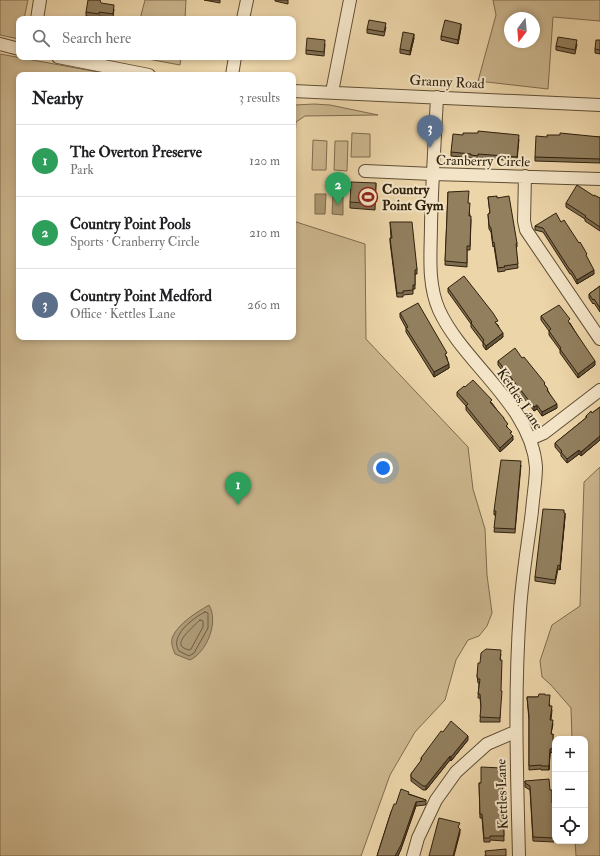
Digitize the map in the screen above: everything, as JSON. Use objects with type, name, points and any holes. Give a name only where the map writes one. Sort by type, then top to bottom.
[{"type":"street","points":[[37,16],[40,0]]},
{"type":"street","points":[[244,16],[247,0]]},
{"type":"street","points":[[332,92],[350,0]]},
{"type":"street","points":[[0,44],[16,48]]},
{"type":"street","points":[[73,60],[134,72]]},
{"type":"street","points":[[233,72],[235,60]]},
{"type":"street","name":"Granny Road","points":[[296,91],[600,105]]},
{"type":"street","name":"Kettles Lane","points":[[437,97],[430,266],[434,294],[439,310],[448,327],[507,401],[530,439],[536,468],[520,608],[515,732],[519,856]]},
{"type":"street","name":"Cranberry Circle","points":[[365,171],[600,179]]},
{"type":"street","points":[[525,176],[524,221],[526,230],[600,339]]},
{"type":"street","points":[[530,439],[544,433],[600,390]]},
{"type":"street","name":"Kettles Lane","points":[[413,856],[418,838],[436,800],[456,772],[487,744],[515,732]]},
{"type":"shaded area","points":[[0,0],[28,0],[25,16],[16,16],[16,38],[0,35]]},
{"type":"shaded area","points":[[145,0],[186,0],[185,16],[141,16]]},
{"type":"shaded area","points":[[493,0],[600,0],[600,21],[553,17],[548,89],[478,81],[496,15]]},
{"type":"shaded area","points":[[0,54],[16,57],[16,60],[33,60],[98,72],[16,72],[16,340],[296,340],[296,222],[365,244],[366,339],[468,447],[473,489],[485,529],[487,575],[492,613],[487,626],[479,636],[468,640],[456,660],[445,700],[415,732],[390,775],[361,856],[0,856]]},
{"type":"shaded area","points":[[153,60],[181,60],[180,65]]},
{"type":"shaded area","points":[[296,105],[330,105],[378,115],[305,116],[296,122]]},
{"type":"shaded area","points":[[352,133],[370,134],[370,157],[351,157]]},
{"type":"shaded area","points":[[313,140],[327,141],[326,170],[312,170]]},
{"type":"shaded area","points":[[335,141],[348,141],[347,171],[334,170]]},
{"type":"shaded area","points":[[600,467],[600,856],[576,856],[575,844],[588,844],[588,736],[572,736],[571,708],[542,677],[540,661],[552,625],[580,606],[584,482]]},
{"type":"water","points":[[315,194],[326,194],[325,214],[315,214]]},
{"type":"water","points":[[333,194],[343,195],[343,215],[332,214]]},
{"type":"water","points":[[209,605],[212,612],[212,628],[210,636],[202,650],[190,660],[175,654],[172,641],[176,631],[189,618]]},
{"type":"building","points":[[88,0],[100,0],[101,3],[114,5],[113,14],[86,12]]},
{"type":"building","points":[[369,20],[386,23],[384,32],[367,29]]},
{"type":"building","points":[[445,20],[461,24],[458,40],[441,36]]},
{"type":"building","points":[[403,32],[414,34],[410,51],[400,49]]},
{"type":"building","points":[[558,37],[577,40],[575,50],[556,46]]},
{"type":"building","points":[[307,38],[325,40],[324,52],[306,50]]},
{"type":"building","points":[[596,40],[600,40],[600,50],[595,49]]},
{"type":"building","points":[[478,131],[519,135],[517,157],[478,154],[478,156],[451,152],[453,134],[463,135],[463,133],[478,133]]},
{"type":"building","points":[[560,133],[600,137],[600,159],[535,157],[536,136],[547,137],[547,135],[560,135]]},
{"type":"building","points":[[351,182],[376,183],[375,204],[350,202]]},
{"type":"building","points":[[577,185],[594,196],[600,198],[600,227],[566,203]]},
{"type":"building","points":[[469,191],[469,216],[471,216],[470,246],[467,246],[467,263],[445,261],[448,192]]},
{"type":"building","points":[[497,196],[497,198],[509,196],[517,243],[518,264],[498,268],[488,214],[490,213],[488,197]]},
{"type":"building","points":[[556,213],[561,222],[564,220],[579,243],[580,242],[594,270],[577,280],[543,228],[535,226]]},
{"type":"building","points":[[390,222],[412,222],[417,269],[415,270],[415,285],[413,285],[413,290],[403,291],[403,293],[397,293],[390,238],[392,238]]},
{"type":"building","points":[[464,276],[493,313],[498,321],[495,322],[503,333],[486,346],[483,342],[484,340],[448,288]]},
{"type":"building","points":[[600,286],[600,308],[589,294]]},
{"type":"building","points":[[418,303],[447,353],[445,354],[449,364],[434,372],[406,328],[408,327],[400,313]]},
{"type":"building","points":[[559,305],[570,319],[568,321],[595,361],[578,374],[560,349],[561,348],[549,331],[551,329],[541,316]]},
{"type":"building","points":[[515,348],[545,383],[544,384],[548,389],[547,390],[557,404],[542,412],[537,405],[534,407],[498,361]]},
{"type":"building","points":[[473,380],[492,400],[490,402],[504,418],[508,424],[506,426],[512,432],[510,433],[513,436],[500,448],[466,406],[468,404],[457,392]]},
{"type":"building","points":[[600,407],[600,436],[581,452],[579,450],[567,459],[555,443],[587,417],[586,416],[591,411],[592,413]]},
{"type":"building","points":[[501,460],[521,461],[515,529],[494,528],[496,511],[494,511]]},
{"type":"building","points":[[543,509],[564,510],[565,513],[560,566],[558,565],[555,580],[535,577]]},
{"type":"building","points":[[486,649],[501,650],[500,660],[502,660],[502,691],[500,718],[480,717],[480,694],[478,694],[480,679],[478,679],[477,676],[478,663],[480,663],[481,653]]},
{"type":"building","points":[[539,694],[550,695],[549,706],[552,706],[550,720],[553,720],[551,734],[553,734],[553,736],[552,748],[550,749],[549,766],[529,766],[529,716],[527,697],[538,697]]},
{"type":"building","points":[[451,721],[468,736],[426,786],[423,786],[411,777],[411,774],[441,731],[443,732]]},
{"type":"building","points":[[481,767],[502,768],[504,836],[490,836],[490,838],[484,838],[482,814],[480,814],[479,783],[481,783]]},
{"type":"building","points":[[549,779],[550,790],[552,790],[552,838],[533,837],[530,786],[525,783],[525,781]]},
{"type":"building","points":[[401,789],[409,792],[408,794],[426,800],[416,802],[401,845],[395,856],[377,856],[391,812],[394,804],[396,804]]},
{"type":"building","points":[[439,818],[460,823],[458,827],[460,829],[453,856],[429,856]]},
{"type":"building","points":[[506,849],[506,856],[485,856],[485,851]]},
{"type":"place","name":"Country Point Medford","points":[[430,148]]},
{"type":"place","name":"Country Point Gym","points":[[368,197]]},
{"type":"place","name":"Country Point Pools","points":[[338,205]]},
{"type":"place","name":"The Overton Preserve","points":[[238,505]]}]
